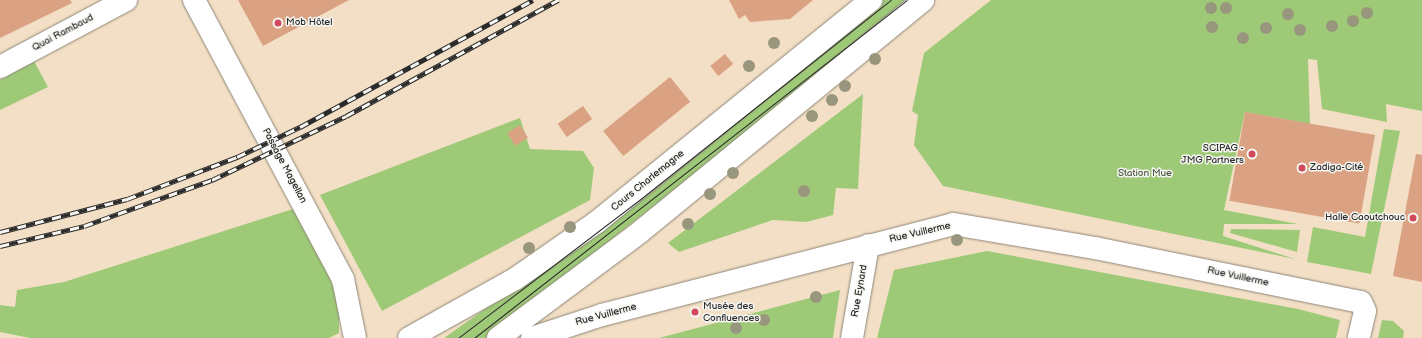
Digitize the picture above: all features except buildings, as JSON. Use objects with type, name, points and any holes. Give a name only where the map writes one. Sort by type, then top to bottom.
[{"type":"street","name":"Quai Rambaud","points":[[0,67],[126,0]]},
{"type":"street","name":"Passage Magellan","points":[[194,0],[340,272],[351,307],[355,338]]},
{"type":"street","name":"Cours Charlemagne","points":[[409,335],[515,279],[598,222],[871,0]]},
{"type":"street","points":[[498,338],[640,232],[924,0]]},
{"type":"street","name":"Rue Vuillerme","points":[[532,338],[561,333],[868,245],[953,224],[1095,248],[1361,302],[1365,311],[1359,338]]},
{"type":"street","name":"Rue Eynard","points":[[852,338],[868,245]]},
{"type":"green space","points":[[884,0],[915,0],[486,338],[444,338],[593,233]]},
{"type":"green space","name":"Station Mue","points":[[991,0],[1422,0],[1422,111],[1386,104],[1387,122],[1322,109],[1317,60],[1308,59],[1310,124],[1245,112],[1224,210],[1298,224],[1224,224],[1223,236],[1295,259],[943,186],[914,145],[918,115],[912,111],[924,53]]},
{"type":"green space","points":[[34,61],[48,87],[0,110],[0,80]]},
{"type":"green space","points":[[863,94],[858,189],[836,188],[833,215],[806,222],[773,220],[679,252],[668,243]]},
{"type":"green space","points":[[520,118],[530,149],[583,151],[594,168],[590,200],[382,311],[320,195]]},
{"type":"green space","points":[[1384,129],[1400,131],[1371,274],[1307,262],[1313,227],[1365,237]]},
{"type":"green space","points":[[296,208],[329,275],[339,307],[339,333],[329,338],[30,338],[0,332],[0,305],[15,307],[17,290],[64,282]]},
{"type":"green space","points":[[1231,229],[1300,230],[1297,252],[1230,233]]},
{"type":"green space","points":[[987,251],[1298,309],[1340,320],[1336,338],[877,338],[894,270]]},
{"type":"green space","points":[[840,290],[833,338],[659,338]]},
{"type":"green space","points":[[1382,320],[1393,321],[1404,331],[1403,338],[1378,338]]},
{"type":"tram line","points":[[458,338],[638,201],[891,0]]},
{"type":"tram line","points":[[474,338],[907,0]]},
{"type":"railway","points":[[0,232],[127,199],[237,157],[300,127],[533,0]]},
{"type":"railway","points":[[0,246],[84,226],[212,180],[346,116],[558,0]]},
{"type":"place","name":"Mob Hôtel","points":[[278,23]]},
{"type":"place","name":"SCIPAG - JMG Partners","points":[[1252,154]]},
{"type":"place","name":"Zadiga-Cité","points":[[1302,168]]},
{"type":"place","name":"Halle Caoutchouc","points":[[1413,218]]},
{"type":"place","name":"Musée des Confluences","points":[[695,312]]}]
